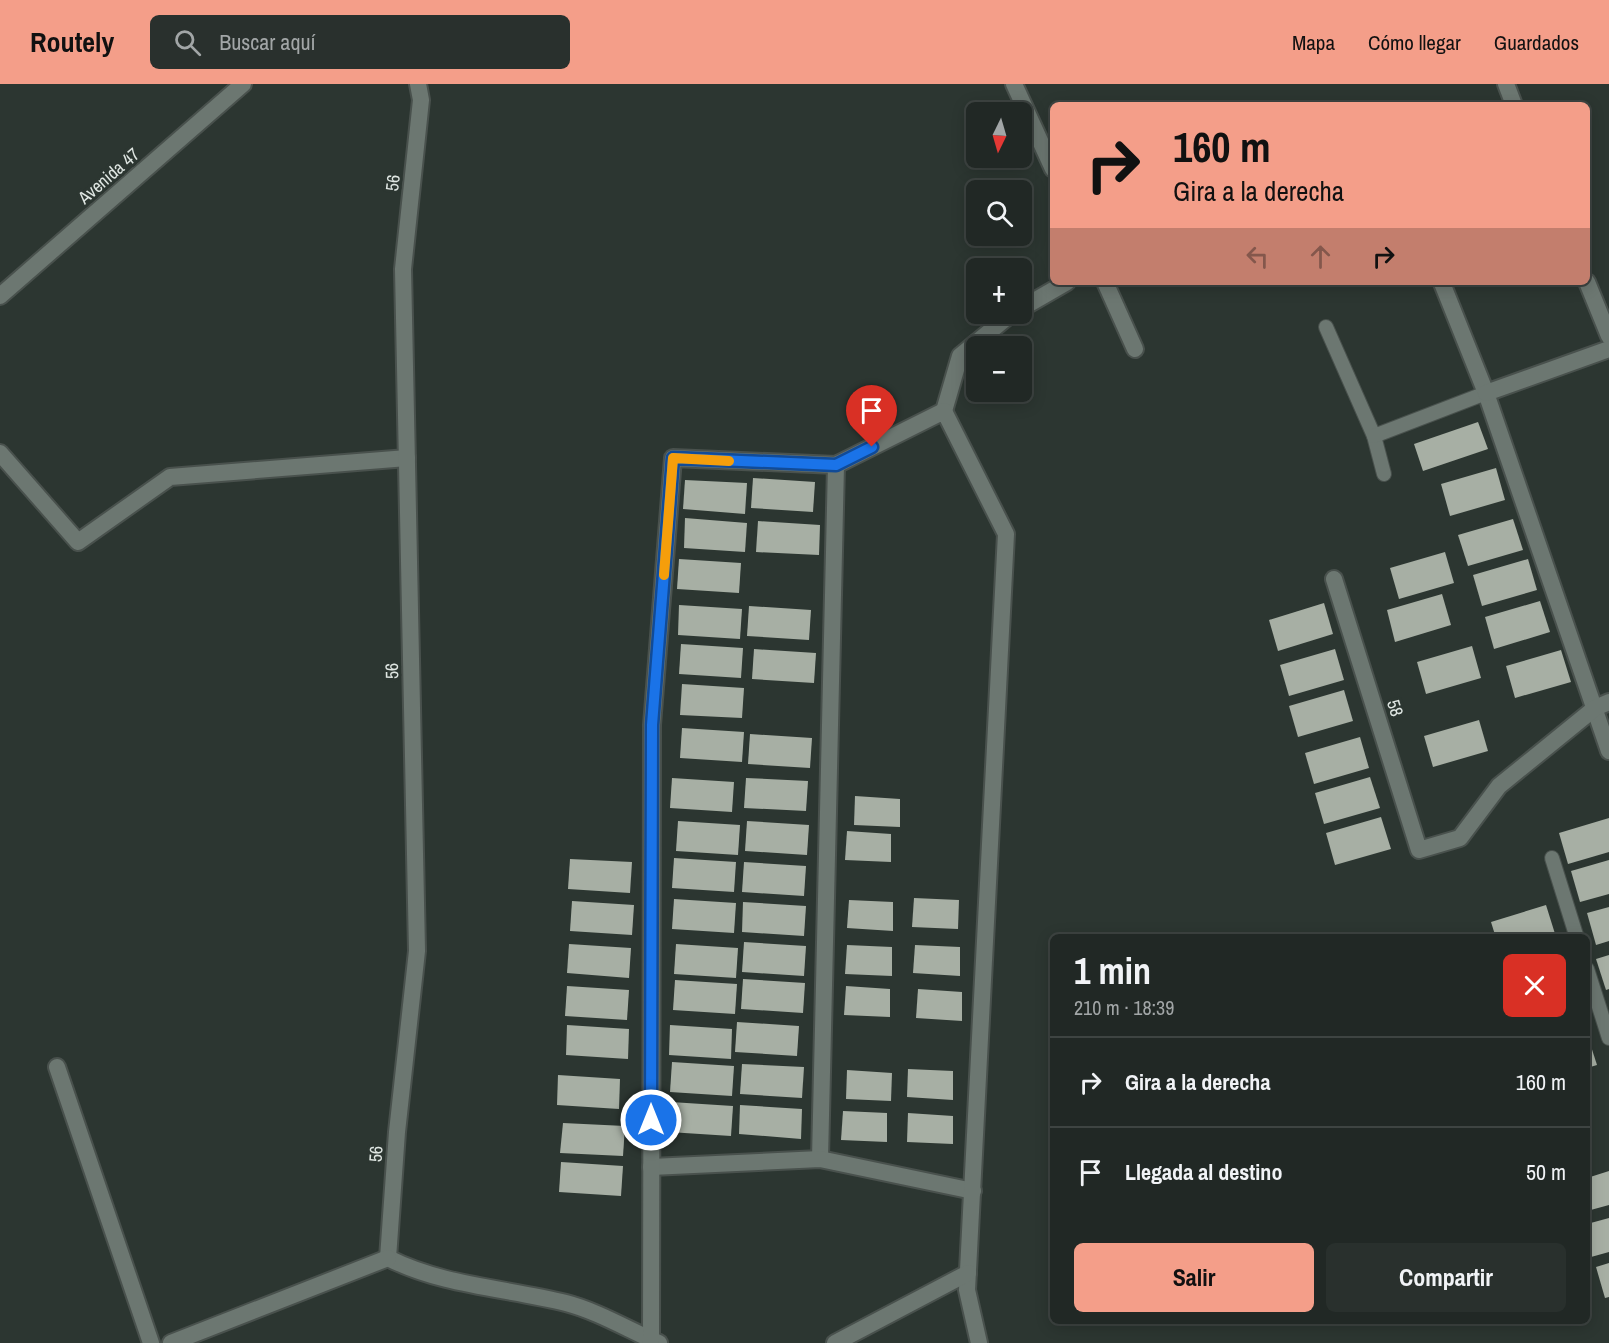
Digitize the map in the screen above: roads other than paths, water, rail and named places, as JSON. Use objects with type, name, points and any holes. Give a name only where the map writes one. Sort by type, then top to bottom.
[{"type":"street","name":"Avenida 47","points":[[0,296],[243,84]]},
{"type":"street","name":"56","points":[[388,1258],[397,1132],[417,951],[403,269],[421,100],[418,84]]},
{"type":"street","points":[[1014,84],[1050,162]]},
{"type":"street","points":[[1506,84],[1513,102]]},
{"type":"street","points":[[1032,302],[1062,285]]},
{"type":"street","points":[[1106,285],[1136,349]]},
{"type":"street","points":[[1443,285],[1486,393],[1602,705],[1609,751]]},
{"type":"street","points":[[1588,285],[1609,336]]},
{"type":"street","points":[[979,1343],[967,1290],[1006,534],[944,411],[960,356],[999,324]]},
{"type":"street","points":[[1486,393],[1609,349]]},
{"type":"street","points":[[171,1343],[388,1258],[408,1268],[441,1278],[568,1304],[654,1342],[651,1167],[652,725],[673,458],[836,465],[944,411]]},
{"type":"street","points":[[0,453],[78,542],[170,477],[407,458]]},
{"type":"street","points":[[820,1159],[836,465]]},
{"type":"street","name":"58","points":[[1334,579],[1419,850],[1460,838],[1499,786],[1602,705]]},
{"type":"street","points":[[57,1067],[151,1343]]},
{"type":"street","points":[[651,1167],[820,1159],[973,1191]]},
{"type":"street","points":[[835,1343],[968,1273]]},
{"type":"lane","points":[[1326,327],[1374,435],[1384,474]]},
{"type":"lane","points":[[1374,435],[1486,393]]},
{"type":"lane","points":[[1552,858],[1576,934]]},
{"type":"lane","points":[[1590,978],[1609,1038]]}]
